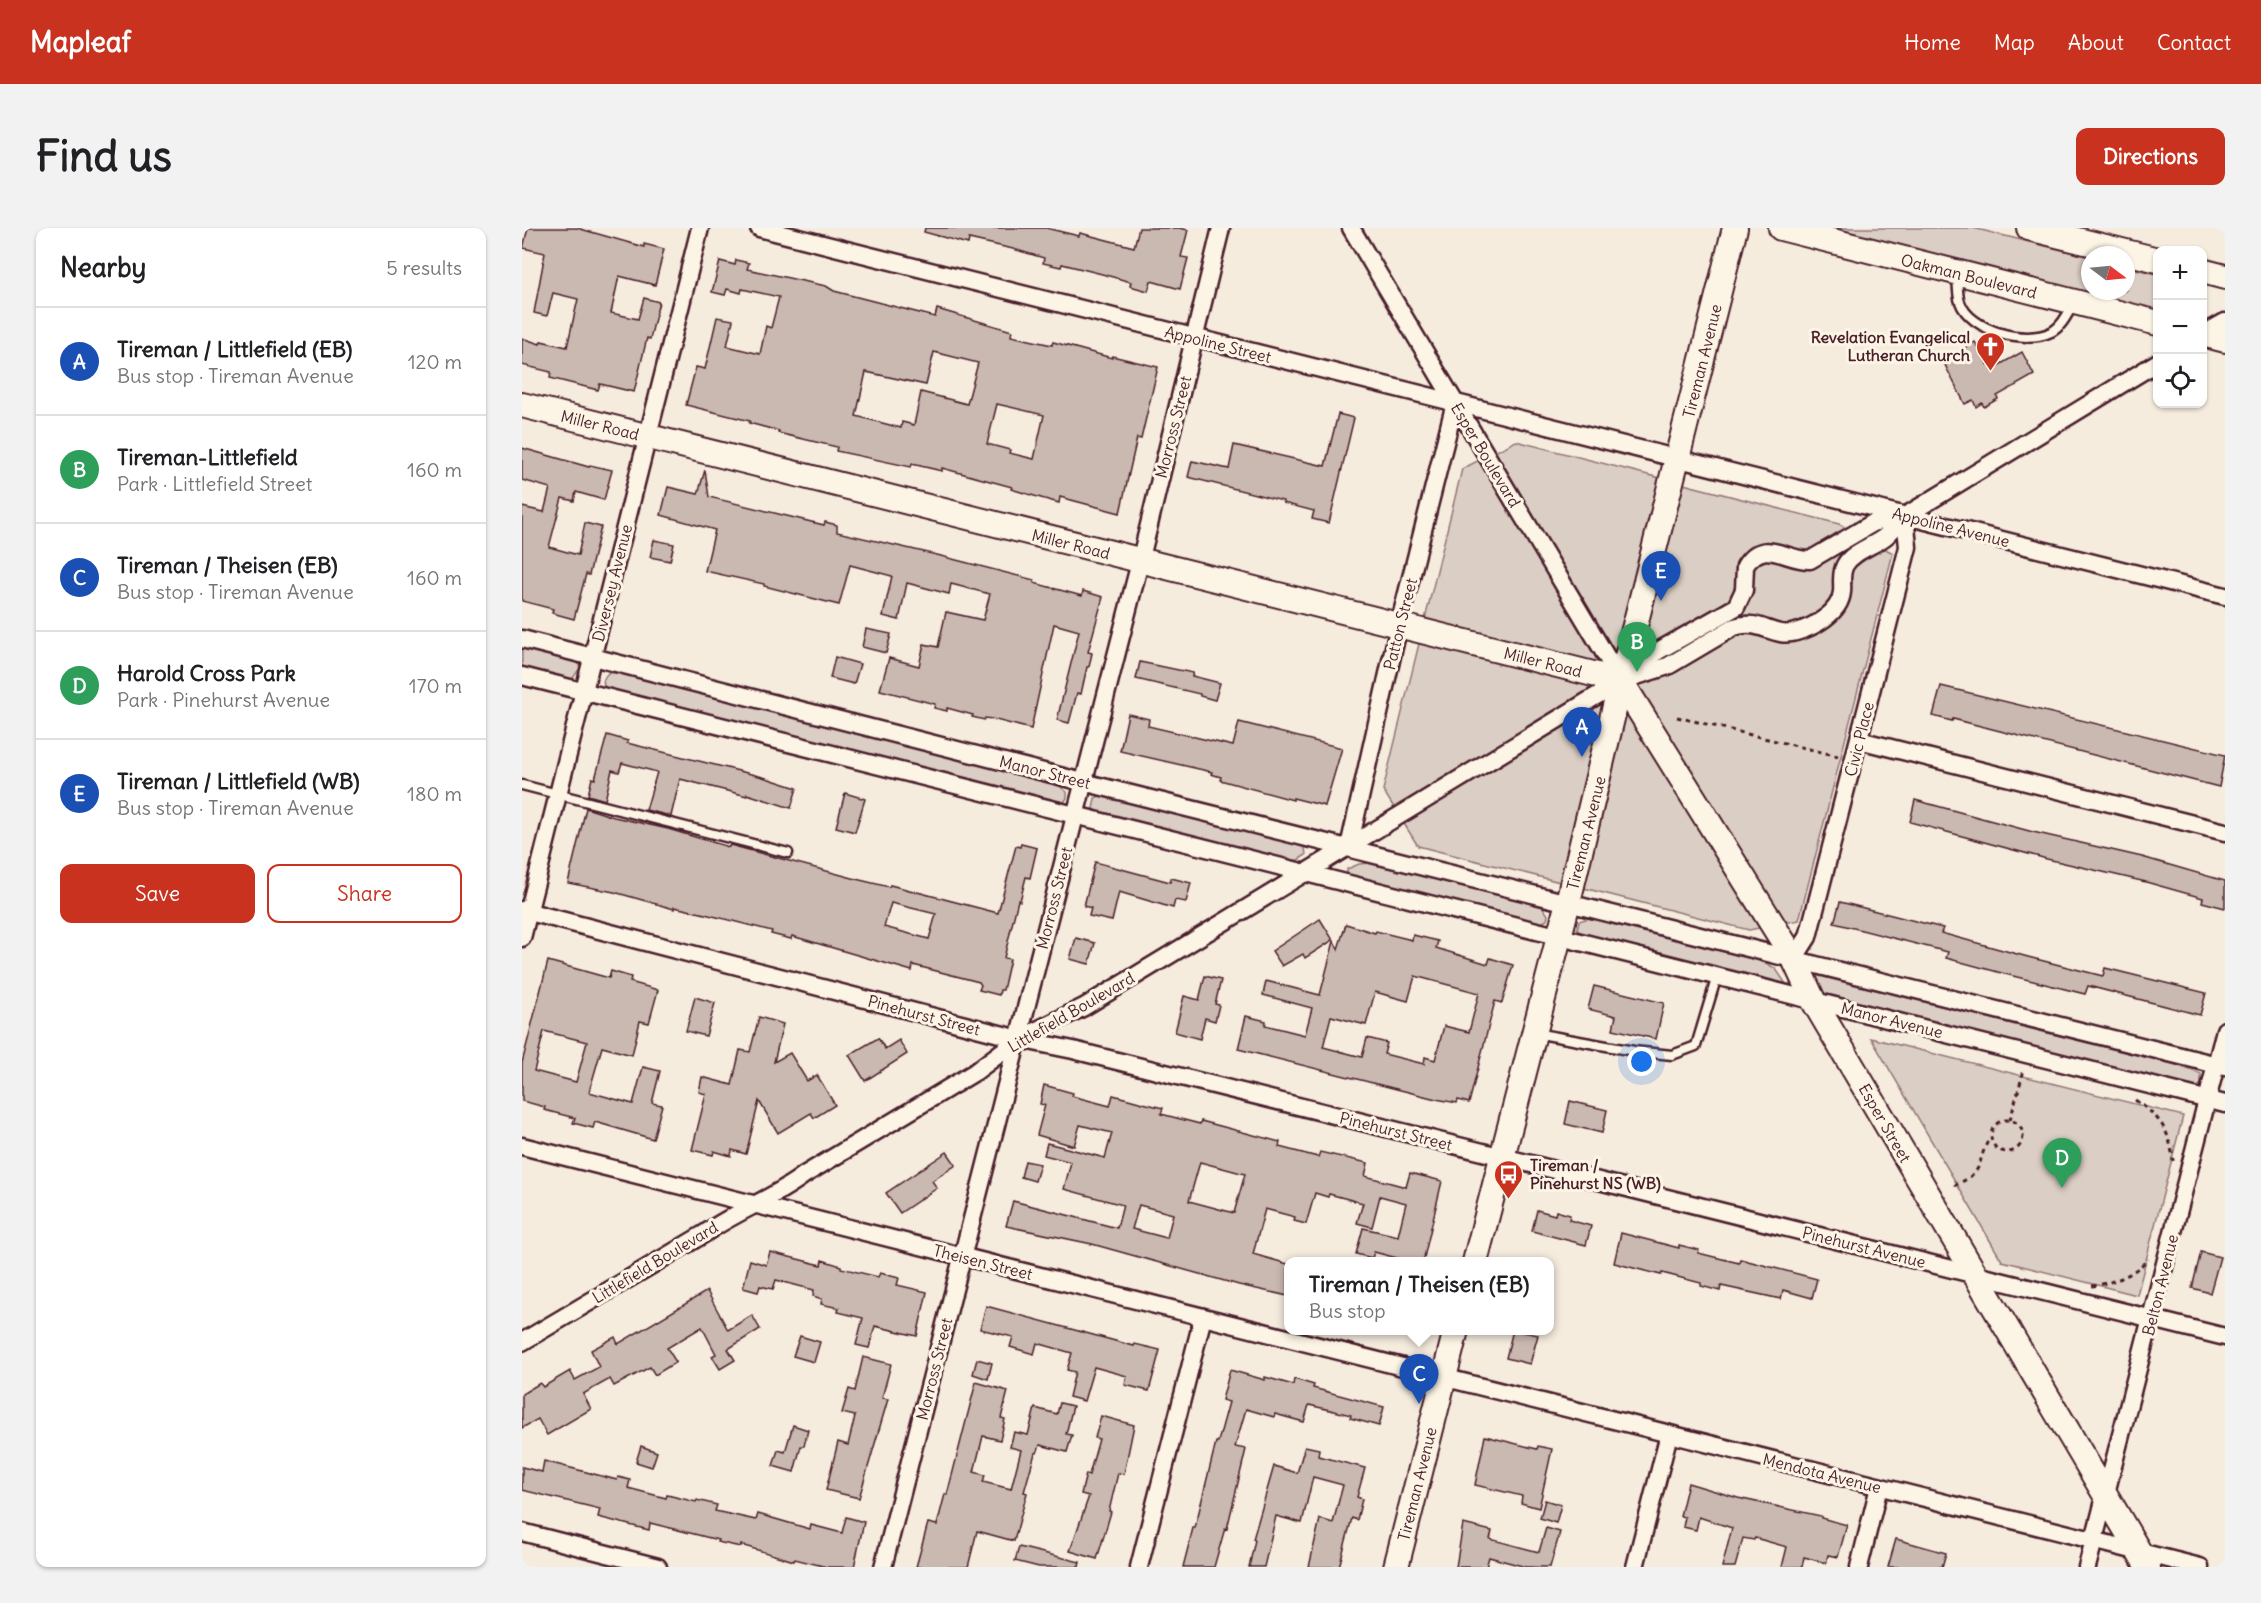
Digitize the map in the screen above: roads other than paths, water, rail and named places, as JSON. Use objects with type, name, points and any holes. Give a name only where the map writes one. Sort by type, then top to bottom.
[{"type":"street","name":"Diversey Avenue","points":[[522,938],[525,911],[558,794],[700,228]]},
{"type":"street","name":"Appoline Street","points":[[759,228],[1678,459]]},
{"type":"street","name":"Morross Street","points":[[883,1567],[1140,562],[1221,228]]},
{"type":"street","name":"Esper Boulevard","points":[[1351,228],[1621,681]]},
{"type":"street","name":"Tireman Avenue","points":[[1476,1257],[1568,902],[1735,228]]},
{"type":"street","name":"Oakman Boulevard","points":[[1781,228],[2153,322]]},
{"type":"street","points":[[2029,228],[2153,259]]},
{"type":"street","points":[[2207,272],[2225,277]]},
{"type":"street","points":[[2208,336],[2225,322]]},
{"type":"street","points":[[1621,681],[1668,666],[1734,627],[1745,623],[1778,633],[1789,633],[1797,632],[1832,614],[1840,602],[1841,577],[1845,565],[1886,536],[1905,516],[2153,364]]},
{"type":"street","name":"Patton Street","points":[[1349,847],[1400,625],[1455,403]]},
{"type":"street","name":"Miller Road","points":[[522,405],[1621,681]]},
{"type":"street","name":"Appoline Avenue","points":[[1678,459],[2225,596]]},
{"type":"street","points":[[1621,681],[1659,651],[1736,607],[1744,590],[1745,566],[1756,555],[1775,551],[1802,560],[1810,560],[1873,523],[1905,516]]},
{"type":"street","name":"Civic Place","points":[[1794,959],[1808,937],[1908,547],[1905,516]]},
{"type":"street","name":"Manor Street","points":[[522,639],[1083,782],[1568,902]]},
{"type":"street","name":"Manor Street","points":[[522,676],[1559,937]]},
{"type":"street","name":"Littlefield Boulevard","points":[[522,1342],[704,1234],[725,1219],[784,1191],[804,1175],[975,1072],[1019,1039],[1081,1008],[1621,681]]},
{"type":"street","name":"Esper Street","points":[[1621,681],[1794,959],[1813,1000],[2143,1559]]},
{"type":"street","points":[[1859,740],[2225,832]]},
{"type":"street","points":[[1568,902],[2221,1066]]},
{"type":"street","name":"Pinehurst Street","points":[[525,911],[1019,1039],[1074,1050],[1502,1158]]},
{"type":"street","name":"Manor Avenue","points":[[1559,937],[2225,1104]]},
{"type":"street","name":"Belton Avenue","points":[[2087,1567],[2207,1099],[2221,1066],[2225,1030]]},
{"type":"street","name":"Theisen Street","points":[[522,1146],[1444,1378]]},
{"type":"street","name":"Pinehurst Avenue","points":[[1502,1158],[2225,1337]]},
{"type":"street","points":[[1139,1567],[1203,1317]]},
{"type":"street","name":"Tireman Avenue","points":[[1396,1567],[1455,1335]]},
{"type":"street","name":"Mendota Avenue","points":[[1444,1378],[2094,1540],[2143,1559],[2200,1567]]},
{"type":"street","points":[[1635,1567],[1669,1434]]},
{"type":"street","points":[[1859,1567],[1879,1487]]},
{"type":"street","points":[[522,1532],[658,1567]]},
{"type":"lane","points":[[1957,273],[1960,302],[1967,313],[1994,332],[2008,336],[2025,337],[2052,332],[2060,325],[2075,303]]},
{"type":"lane","points":[[522,785],[788,853]]},
{"type":"lane","points":[[1534,1033],[1634,1052],[1672,1055],[1696,1046],[1717,976]]},
{"type":"place","name":"Revelation Evangelical Lutheran Church","points":[[1991,372]]},
{"type":"place","name":"Tireman / Littlefield (WB)","points":[[1661,601]]},
{"type":"place","name":"Tireman-Littlefield","points":[[1637,672]]},
{"type":"place","name":"Tireman / Littlefield (EB)","points":[[1582,757]]},
{"type":"place","name":"Harold Cross Park","points":[[2062,1188]]},
{"type":"place","name":"Tireman / Pinehurst NS (WB)","points":[[1509,1200]]},
{"type":"place","name":"Tireman / Theisen (EB)","points":[[1419,1404]]}]
